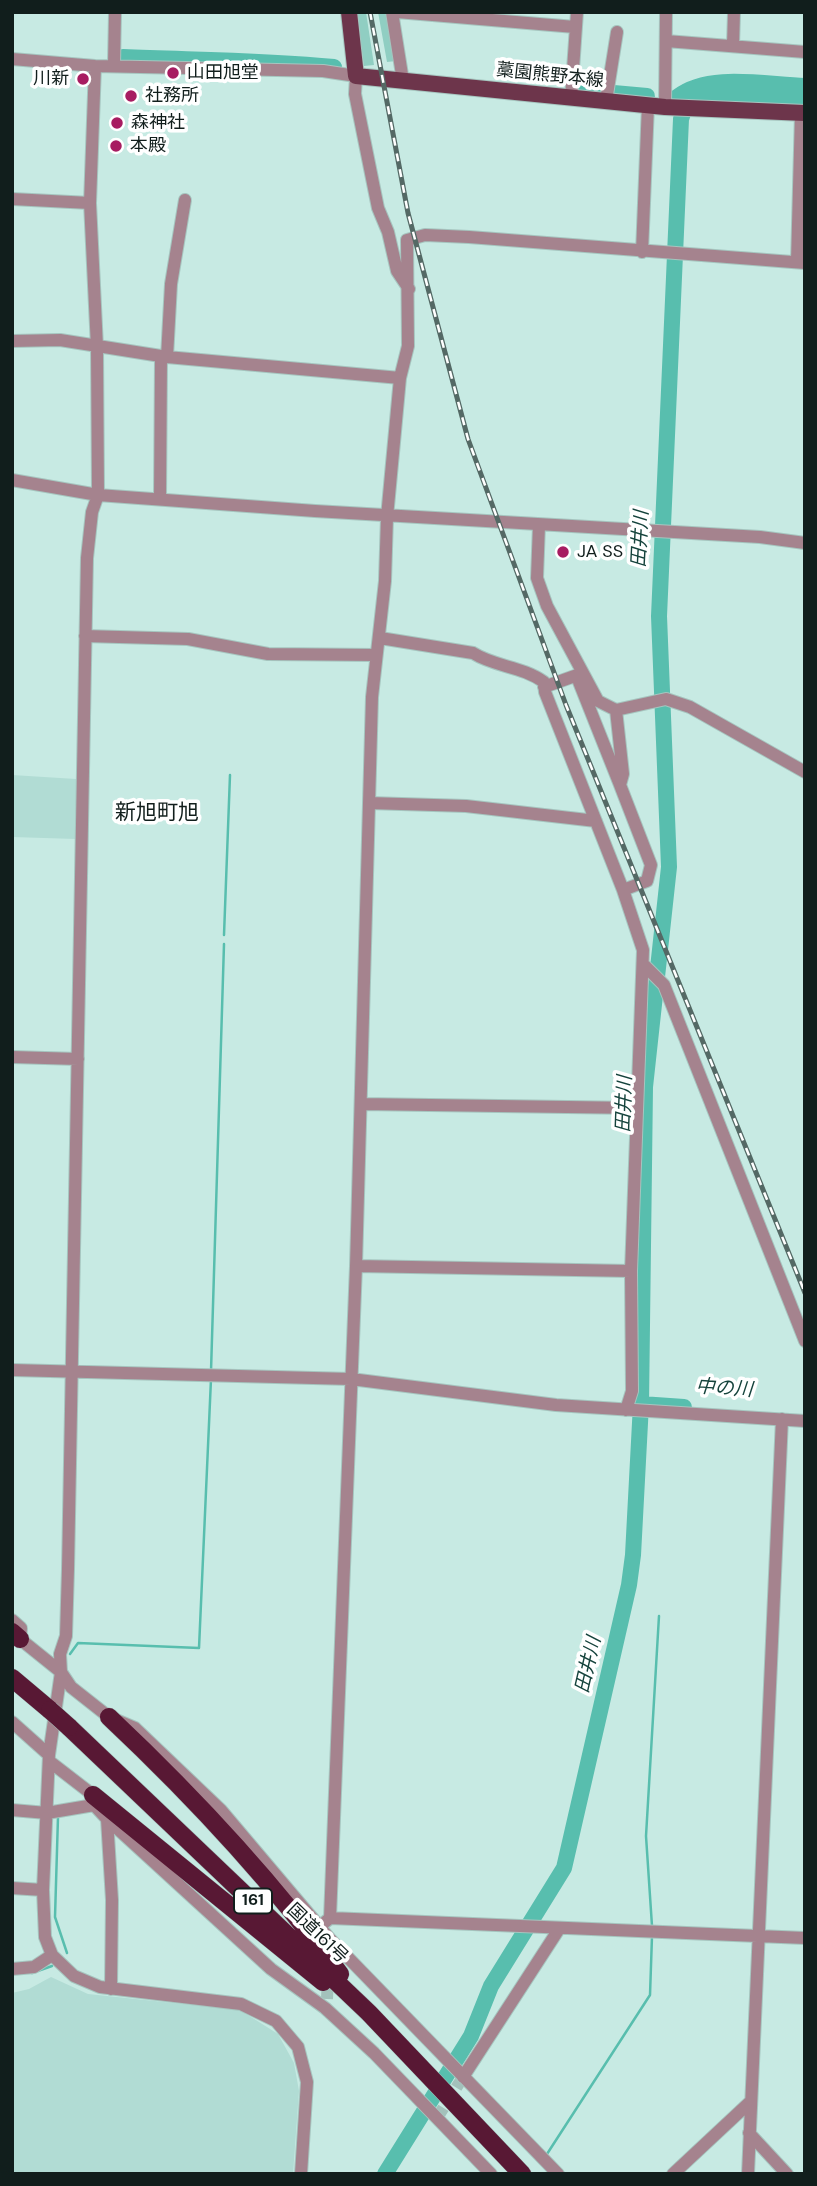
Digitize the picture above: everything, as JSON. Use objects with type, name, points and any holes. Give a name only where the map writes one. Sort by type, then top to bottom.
[{"type":"highway","name":"国道161号","points":[[12,1678],[69,1727],[369,2013],[522,2174]]},
{"type":"highway","points":[[109,1717],[195,1798],[272,1884],[369,2013]]},
{"type":"highway","points":[[94,1800],[301,1965],[369,2013]]},
{"type":"main road","points":[[349,12],[356,76]]},
{"type":"main road","name":"藁園熊野本線","points":[[356,76],[571,98],[608,95],[663,107],[803,113]]},
{"type":"street","points":[[114,65],[115,12]]},
{"type":"street","points":[[403,81],[395,12],[575,27]]},
{"type":"street","points":[[571,98],[577,12]]},
{"type":"street","points":[[642,252],[663,107],[666,12]]},
{"type":"street","points":[[733,46],[734,12]]},
{"type":"street","points":[[608,95],[617,32]]},
{"type":"street","points":[[666,41],[805,52]]},
{"type":"street","points":[[12,60],[95,66],[269,70],[356,76],[355,94],[378,208],[388,232],[397,271],[409,289]]},
{"type":"street","points":[[95,66],[90,203],[97,347],[98,495],[92,512],[87,558],[66,1636],[60,1654],[61,1672],[49,1758],[43,1923],[52,1955],[74,1976],[111,1989],[241,2004],[263,2012],[288,2032],[298,2047],[307,2082],[301,2174]]},
{"type":"street","points":[[558,2174],[330,1942],[326,1922],[356,1266],[372,697],[380,638],[387,517],[400,377],[408,346],[407,240],[425,235],[522,240],[545,245],[801,263],[803,113]]},
{"type":"street","points":[[12,199],[90,203]]},
{"type":"street","points":[[160,499],[164,357],[171,284],[185,200]]},
{"type":"street","points":[[12,341],[60,340],[164,357],[400,377]]},
{"type":"street","points":[[12,480],[98,495],[387,517],[663,531],[805,543]]},
{"type":"street","points":[[539,525],[537,579],[547,606],[598,701],[616,710],[666,699],[715,719],[805,772]]},
{"type":"street","points":[[85,636],[188,639],[268,654],[376,655]]},
{"type":"street","points":[[380,638],[473,653],[483,661],[529,671],[544,682],[643,950],[647,968],[636,1108],[631,1272],[632,1391],[626,1409]]},
{"type":"street","points":[[544,687],[583,673]]},
{"type":"street","points":[[583,673],[579,682],[651,865],[647,881],[623,890]]},
{"type":"street","points":[[616,710],[623,774],[620,785]]},
{"type":"street","points":[[369,803],[466,806],[597,821]]},
{"type":"street","points":[[647,968],[661,981],[805,1341]]},
{"type":"street","points":[[12,1057],[78,1059]]},
{"type":"street","points":[[361,1104],[636,1108]]},
{"type":"street","points":[[356,1266],[631,1272]]},
{"type":"street","points":[[12,1370],[351,1378],[556,1405],[805,1421]]},
{"type":"street","points":[[748,2174],[749,2103],[782,1419]]},
{"type":"street","points":[[12,1620],[21,1628],[16,1635],[61,1672],[71,1687],[109,1717],[135,1728],[203,1793],[326,1922],[509,1926],[805,1938]]},
{"type":"street","points":[[12,1722],[94,1800],[107,1819],[271,1969],[326,2004],[491,2174]]},
{"type":"street","points":[[12,1810],[47,1812],[94,1800]]},
{"type":"street","points":[[107,1819],[112,1900],[111,1989]]},
{"type":"street","points":[[12,1888],[43,1890]]},
{"type":"street","points":[[461,2076],[559,1929]]},
{"type":"street","points":[[12,1969],[34,1967],[52,1955]]},
{"type":"street","points":[[673,2174],[749,2103]]},
{"type":"street","points":[[749,2133],[787,2174]]},
{"type":"shaded area","points":[[12,775],[76,779],[76,839],[12,837]]},
{"type":"shaded area","points":[[51,1977],[88,1994],[240,2010],[278,2034],[294,2063],[299,2091],[293,2174],[12,2174],[12,1993],[29,1989]]},
{"type":"green space","points":[[356,12],[366,12],[374,65],[364,66]]},
{"type":"green space","points":[[378,12],[388,12],[396,61],[387,62]]},
{"type":"waterway","points":[[123,57],[334,67]]},
{"type":"waterway","points":[[677,97],[690,89],[721,82],[805,86]]},
{"type":"waterway","points":[[580,90],[647,96]]},
{"type":"waterway","name":"田井川","points":[[385,2174],[471,2036],[491,1986],[564,1868],[629,1585],[641,1404],[645,1087],[669,867],[659,616],[681,119],[686,105],[702,93],[805,98]]},
{"type":"waterway","points":[[224,935],[230,775]]},
{"type":"waterway","points":[[211,1371],[224,944]]},
{"type":"waterway","points":[[70,1654],[78,1643],[199,1648],[211,1379]]},
{"type":"waterway","name":"中の川","points":[[641,1404],[684,1407]]},
{"type":"waterway","points":[[652,1926],[646,1836],[659,1616]]},
{"type":"waterway","points":[[58,1817],[55,1917],[67,1953]]},
{"type":"waterway","points":[[547,2154],[650,1995],[652,1936]]},
{"type":"waterway","points":[[32,1973],[52,1966]]},
{"type":"tunnel","points":[[327,1999],[328,1975]]},
{"type":"tunnel","points":[[437,2118],[463,2077]]},
{"type":"railway","points":[[370,12],[408,213],[468,439],[566,705],[805,1293]]},
{"type":"place","name":"山田旭堂","points":[[173,73]]},
{"type":"place","name":"川新","points":[[83,79]]},
{"type":"place","name":"社務所","points":[[131,96]]},
{"type":"place","name":"森神社","points":[[117,123]]},
{"type":"place","name":"本殿","points":[[116,146]]},
{"type":"place","name":"JA SS","points":[[563,552]]},
{"type":"district","name":"新旭町旭","points":[[157,813]]}]
